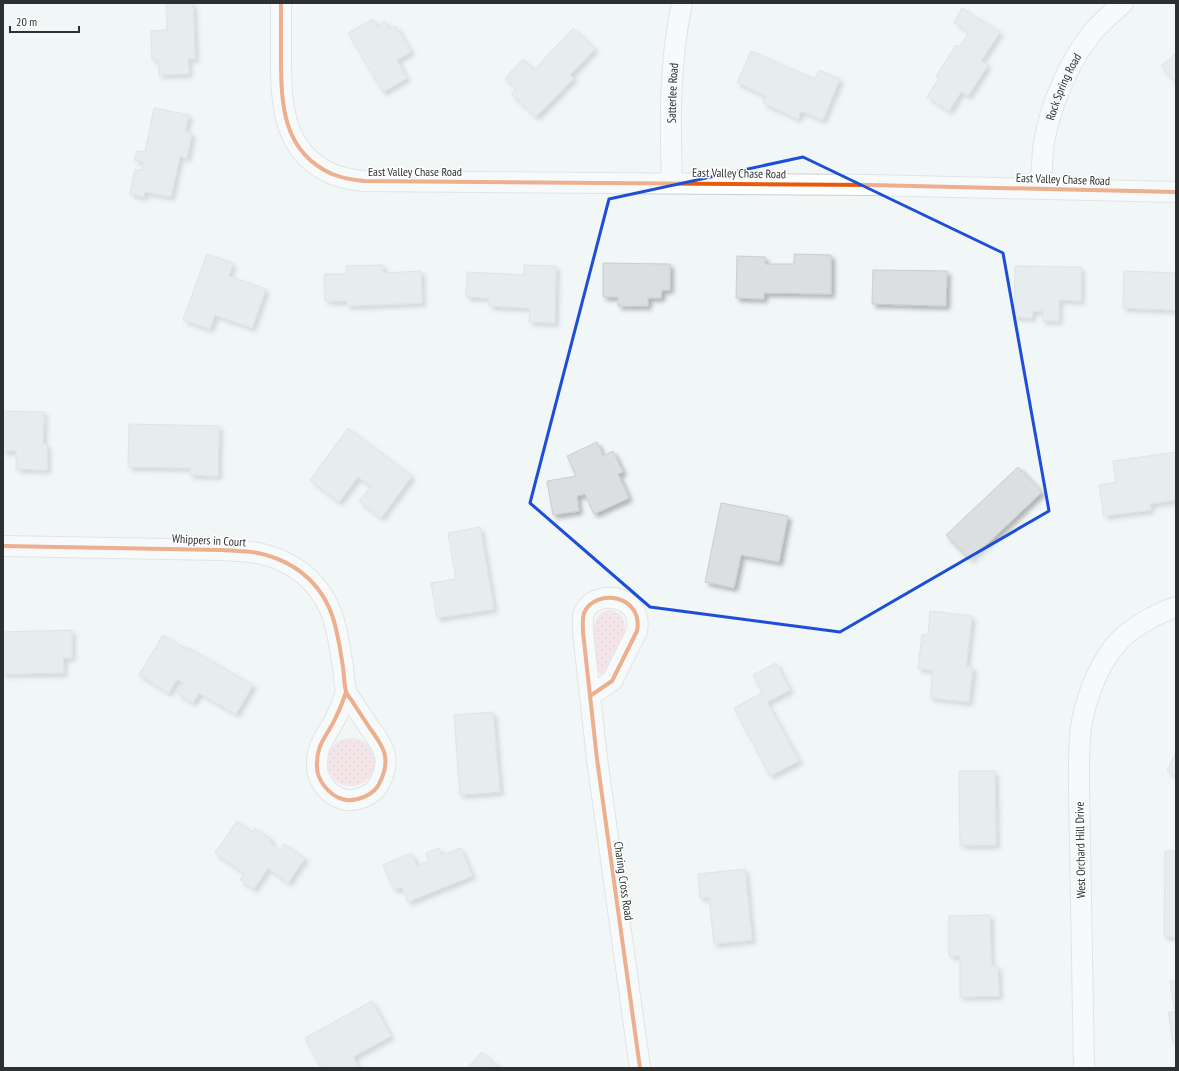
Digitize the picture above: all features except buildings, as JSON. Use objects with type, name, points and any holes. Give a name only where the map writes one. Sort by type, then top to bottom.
[{"type":"street","name":"East Valley Chase Road","points":[[281,3],[281,89],[285,115],[297,146],[307,158],[319,167],[347,179],[364,181],[1040,188],[1176,192]]},
{"type":"street","name":"Satterlee Road","points":[[672,183],[670,98],[673,59],[682,3]]},
{"type":"street","name":"Rock Spring Road","points":[[1040,188],[1044,142],[1050,116],[1066,76],[1077,55],[1092,34],[1122,3]]},
{"type":"street","name":"Whippers in Court","points":[[3,546],[222,550],[258,553],[279,560],[298,569],[310,579],[328,606],[336,626],[346,692],[384,749],[386,759],[380,784],[372,793],[352,800],[341,799],[328,790],[320,780],[317,770],[319,749],[323,738],[336,718],[346,692]]},
{"type":"street","name":"West Orchard Hill Drive","points":[[1084,1068],[1079,788],[1082,721],[1097,675],[1119,641],[1141,624],[1176,607]]},
{"type":"street","name":"Charing Cross Road","points":[[590,696],[604,811],[640,1068]]},
{"type":"highlighted area","points":[[803,157],[1003,253],[1049,511],[840,632],[650,607],[530,503],[609,199]]},
{"type":"shaded area","points":[[609,610],[621,615],[625,626],[625,631],[607,670],[605,673],[600,674],[597,670],[594,642],[595,625],[597,618],[602,613]]},
{"type":"shaded area","points":[[346,738],[356,738],[365,742],[371,748],[375,757],[375,767],[371,776],[365,782],[356,786],[346,786],[337,782],[331,776],[327,767],[327,757],[331,748],[337,742]]},
{"type":"cycle path","points":[[281,3],[281,76],[284,110],[288,125],[294,140],[303,153],[316,165],[332,174],[348,179],[364,181],[870,185],[1176,192]]},
{"type":"cycle path","points":[[3,546],[245,551],[273,557],[298,570],[309,579],[326,601],[332,614],[337,634],[347,693],[382,746],[384,753],[384,774],[377,787],[374,791],[364,797],[353,800],[342,799],[328,791],[321,782],[317,767],[320,746],[333,724],[346,692]]},
{"type":"cycle path","points":[[590,696],[612,681],[637,631],[637,619],[633,609],[626,603],[617,599],[607,598],[598,600],[590,605],[583,615],[583,632],[597,759],[640,1068]]}]
